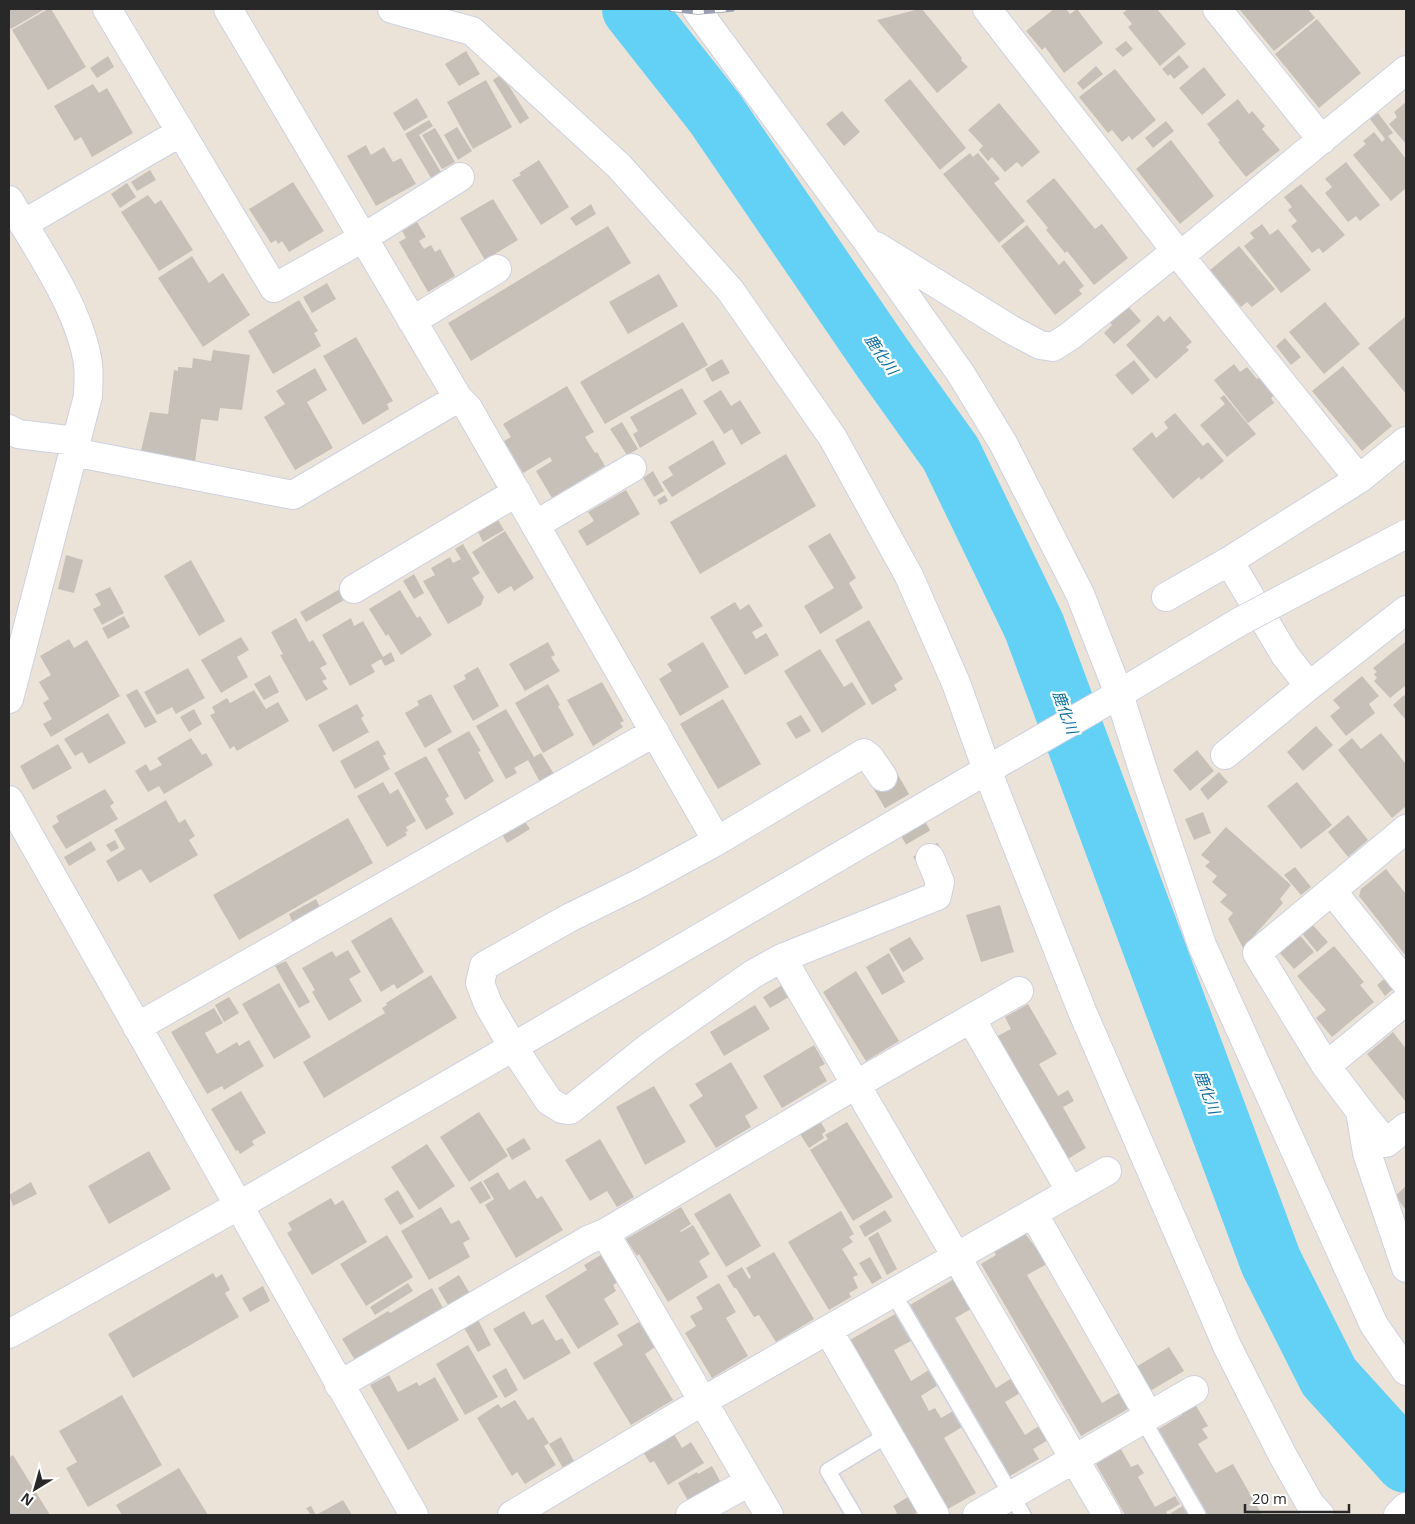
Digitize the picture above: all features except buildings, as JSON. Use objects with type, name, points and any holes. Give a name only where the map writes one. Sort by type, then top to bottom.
[{"type":"street","points":[[107,9],[274,288],[363,238],[460,177]]},
{"type":"street","points":[[228,9],[458,398],[468,408],[717,841]]},
{"type":"street","points":[[392,9],[472,31],[619,166],[730,290],[832,438],[909,576],[993,766],[1082,1011],[1228,1348],[1282,1454],[1310,1504],[1320,1515]]},
{"type":"street","points":[[696,9],[867,241],[962,374],[1003,443],[1080,594],[1114,697],[1144,773],[1202,945],[1374,1325],[1406,1371]]},
{"type":"street","points":[[986,9],[1178,254],[1359,479]]},
{"type":"street","points":[[1217,9],[1322,140]]},
{"type":"street","points":[[867,241],[1010,329],[1040,345],[1053,347],[1178,254],[1322,140],[1406,70]]},
{"type":"street","points":[[23,224],[181,132]]},
{"type":"street","points":[[9,200],[67,299],[76,319],[88,359],[88,396],[9,699]]},
{"type":"street","points":[[412,321],[498,269]]},
{"type":"street","points":[[9,429],[18,434],[293,495],[458,398]]},
{"type":"street","points":[[1166,597],[1229,561],[1359,479],[1406,441]]},
{"type":"street","points":[[535,525],[632,468]]},
{"type":"street","points":[[354,589],[517,492]]},
{"type":"street","points":[[9,1334],[238,1206],[513,1047],[1114,697],[1239,622],[1406,534]]},
{"type":"street","points":[[1229,561],[1285,655],[1309,686]]},
{"type":"street","points":[[1225,755],[1406,610]]},
{"type":"street","points":[[137,1028],[655,732]]},
{"type":"street","points":[[883,777],[870,758],[864,753],[717,841],[640,883],[569,918],[484,966],[480,983],[488,1004],[513,1047],[549,1101],[562,1109],[570,1110],[649,1047],[753,974],[782,958],[938,896],[940,882],[930,858]]},
{"type":"street","points":[[9,800],[414,1515]]},
{"type":"street","points":[[1406,829],[1258,953],[1326,1066],[1386,1143],[1406,1127]]},
{"type":"street","points":[[1326,1066],[1404,994],[1332,891]]},
{"type":"street","points":[[782,958],[1107,1515]]},
{"type":"street","points":[[339,1385],[588,1240],[605,1233],[1019,991]]},
{"type":"street","points":[[971,1019],[1071,1192]]},
{"type":"street","points":[[1360,1111],[1367,1153],[1406,1268]]},
{"type":"street","points":[[512,1515],[703,1401],[1107,1171]]},
{"type":"street","points":[[1033,1213],[1146,1418]]},
{"type":"street","points":[[605,1233],[769,1515]]},
{"type":"street","points":[[828,1330],[935,1515]]},
{"type":"street","points":[[977,1515],[1017,1505],[1074,1459],[1194,1390]]},
{"type":"street","points":[[690,1515],[749,1482]]},
{"type":"street","points":[[1398,1515],[1406,1507]]},
{"type":"lane","points":[[893,1293],[1017,1505]]},
{"type":"lane","points":[[1146,1418],[1198,1515]]},
{"type":"lane","points":[[854,1515],[828,1471],[889,1434]]},
{"type":"waterway","name":"鹿化川","points":[[633,9],[715,113],[881,356],[951,454],[1034,626],[1271,1262],[1329,1377],[1406,1462]]},
{"type":"tunnel","points":[[883,777],[930,858]]},
{"type":"railway","points":[[671,9],[698,12],[732,9]]}]
